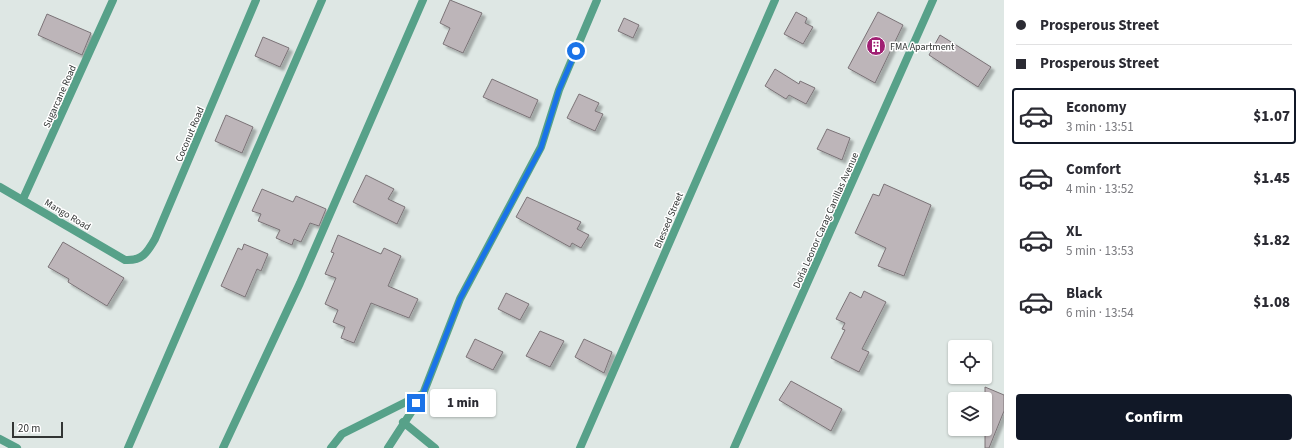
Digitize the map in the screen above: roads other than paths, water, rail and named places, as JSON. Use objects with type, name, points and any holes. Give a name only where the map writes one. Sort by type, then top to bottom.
[{"type":"street","name":"Sugarcane Road","points":[[23,199],[113,0]]},
{"type":"street","name":"Coconut Road","points":[[125,260],[138,260],[142,257],[155,239],[256,0]]},
{"type":"street","points":[[128,448],[322,0]]},
{"type":"street","points":[[223,448],[300,283],[423,0]]},
{"type":"street","points":[[388,448],[403,422],[423,394],[460,299],[541,148],[559,90],[597,0]]},
{"type":"street","name":"Blessed Street","points":[[580,448],[775,0]]},
{"type":"street","name":"Doña Leonor Carag Canillas Avenue","points":[[734,448],[933,0]]},
{"type":"street","name":"Mango Road","points":[[0,188],[23,199],[125,260]]},
{"type":"street","points":[[331,448],[342,434],[423,394]]},
{"type":"street","points":[[403,422],[435,448]]},
{"type":"street","points":[[0,439],[17,448]]},
{"type":"place","name":"FMA Apartment","points":[[876,46]]}]
